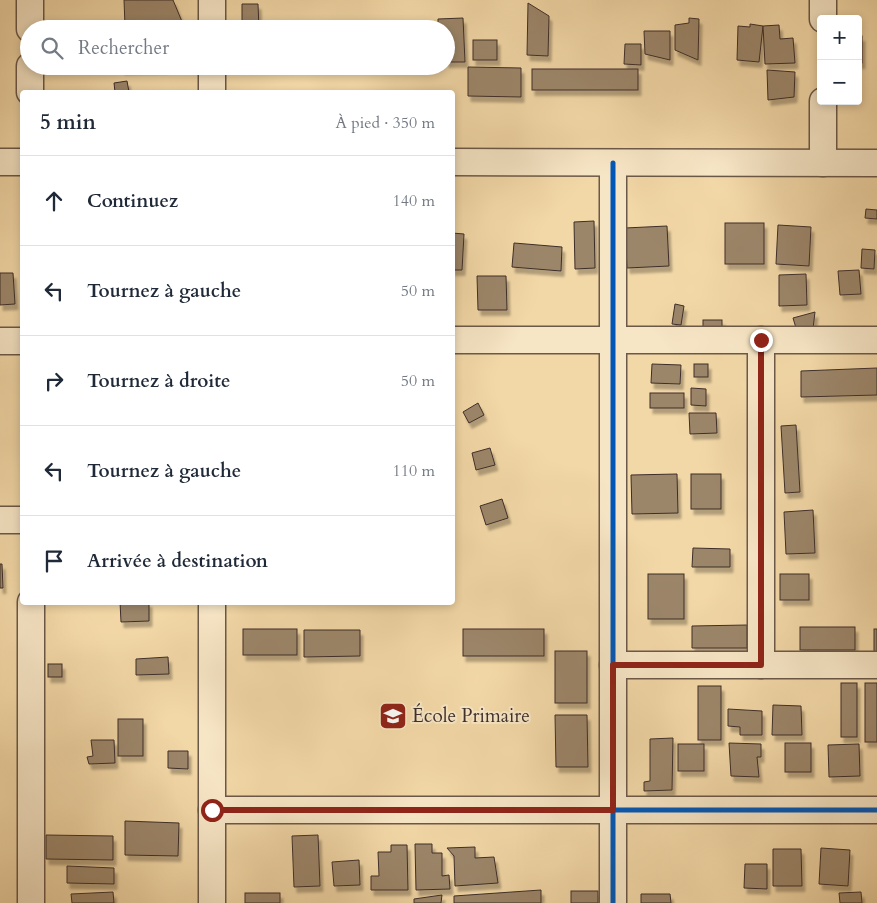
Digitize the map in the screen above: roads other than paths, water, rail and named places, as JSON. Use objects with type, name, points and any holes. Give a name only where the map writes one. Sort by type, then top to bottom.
[{"type":"street","points":[[30,0],[30,20]]},
{"type":"street","points":[[212,0],[212,20]]},
{"type":"street","points":[[823,0],[823,15]]},
{"type":"street","points":[[30,75],[30,90]]},
{"type":"street","points":[[212,75],[212,90]]},
{"type":"street","points":[[823,105],[823,163]]},
{"type":"street","points":[[0,162],[20,162]]},
{"type":"street","points":[[455,162],[877,163]]},
{"type":"street","points":[[613,163],[613,903]]},
{"type":"street","points":[[455,340],[877,340]]},
{"type":"street","points":[[761,340],[761,665]]},
{"type":"street","points":[[0,341],[20,341]]},
{"type":"street","points":[[0,520],[20,520]]},
{"type":"street","points":[[31,605],[31,903]]},
{"type":"street","points":[[212,605],[212,903]]},
{"type":"street","points":[[613,665],[877,665]]},
{"type":"street","points":[[212,810],[877,810]]},
{"type":"place","name":"École Primaire","points":[[393,716]]}]
